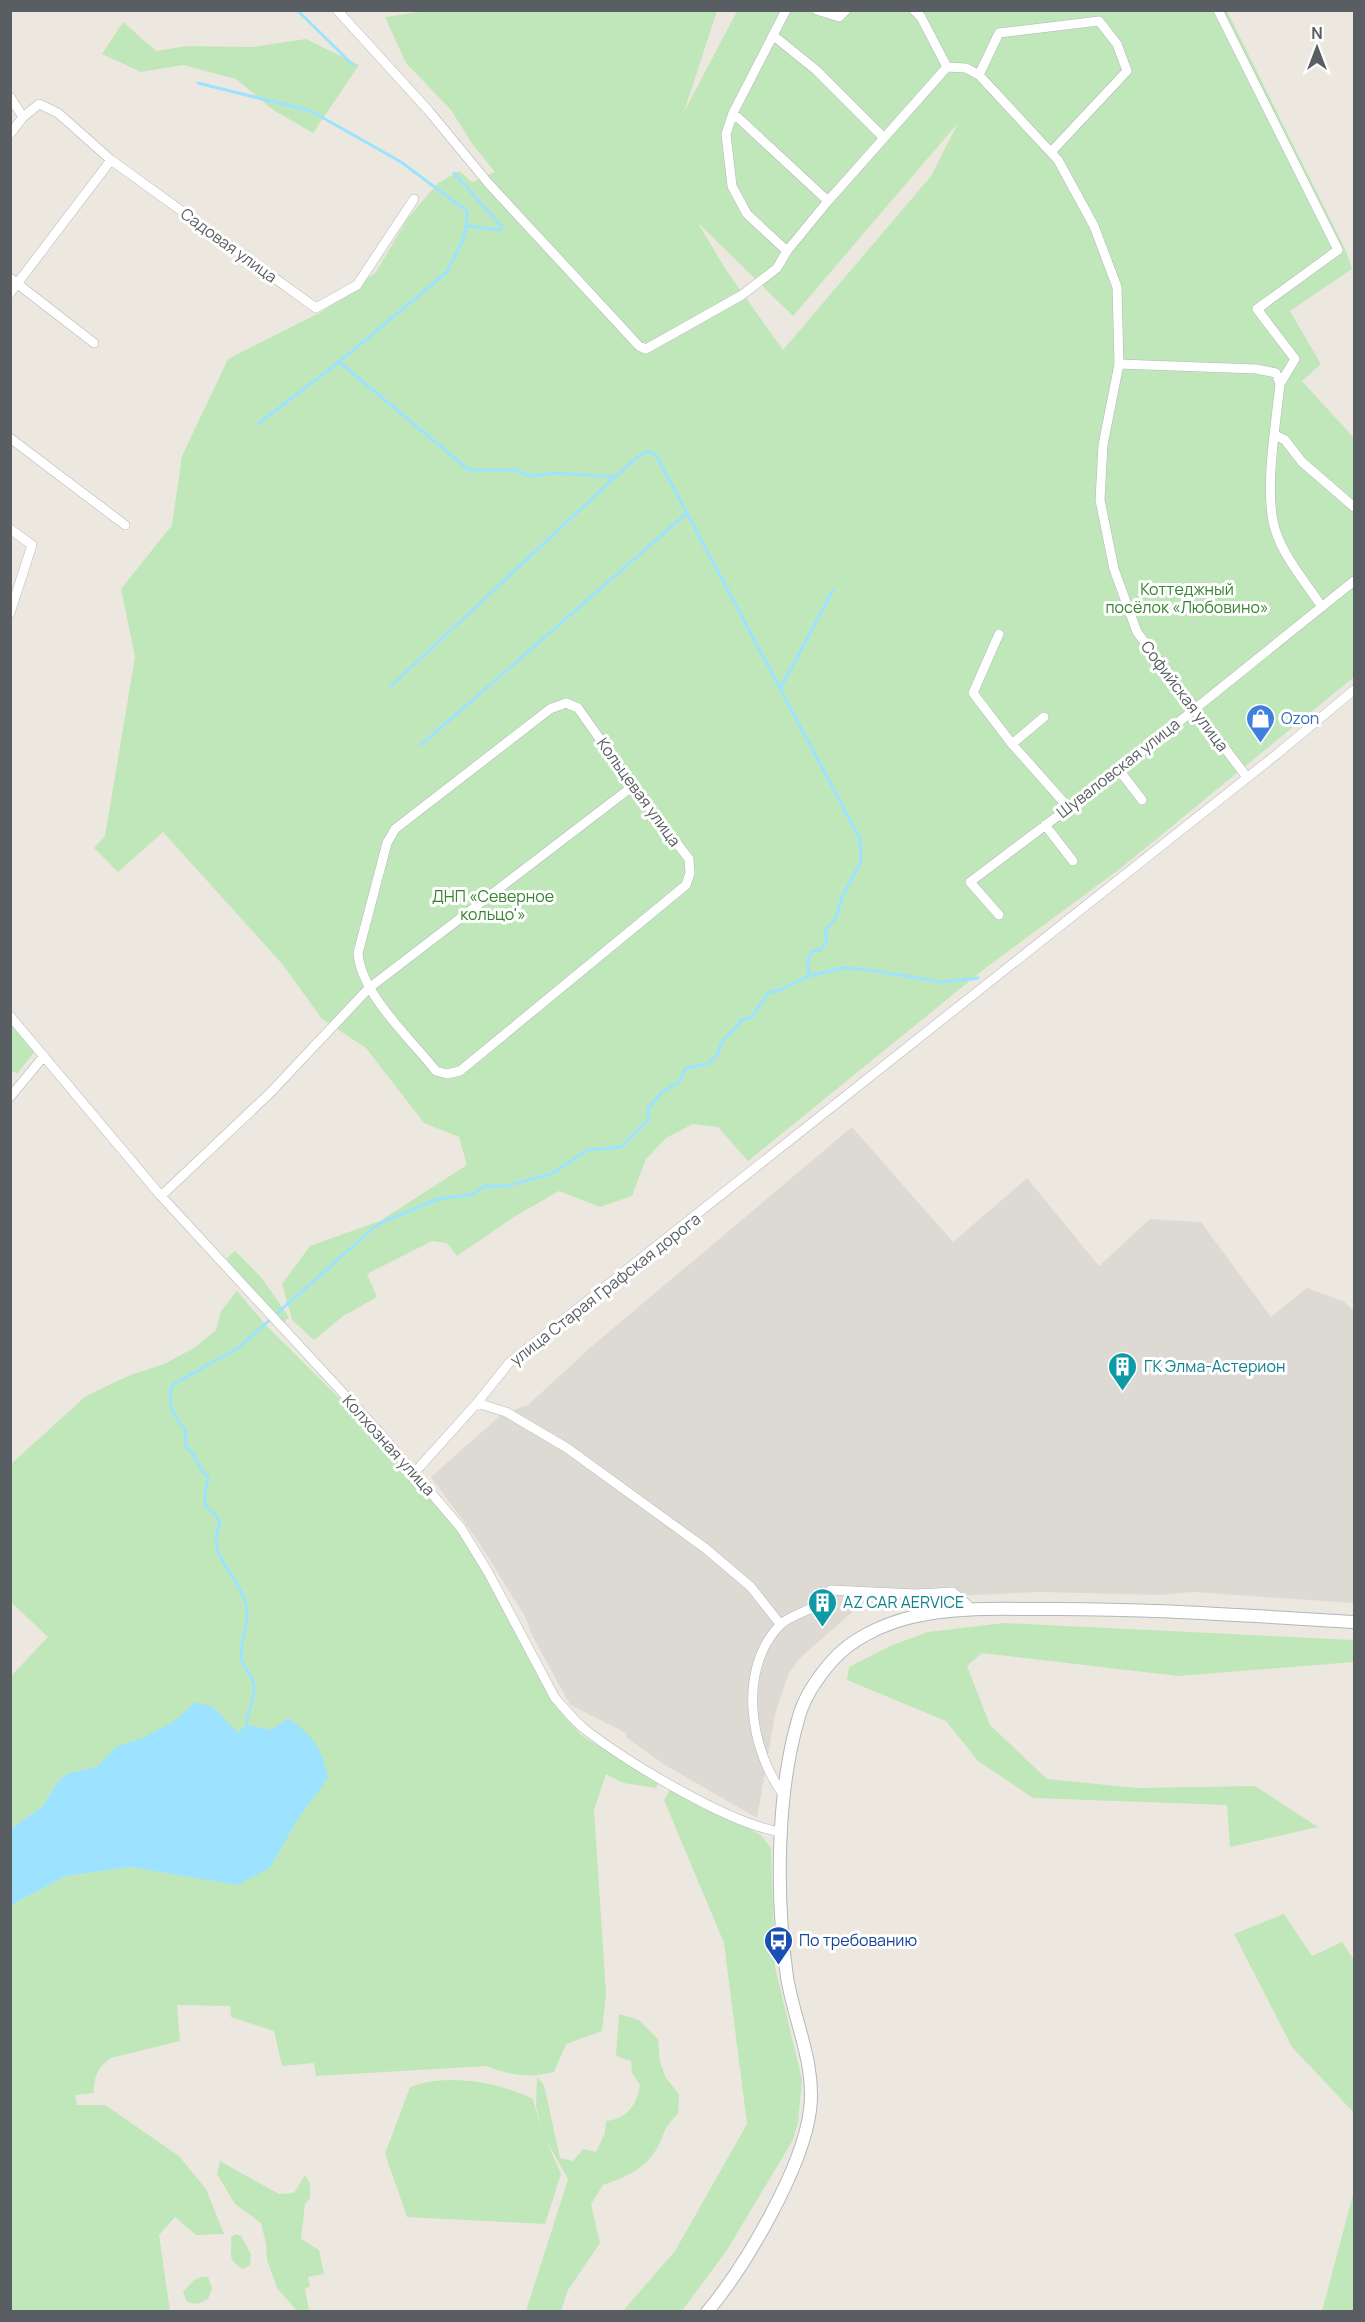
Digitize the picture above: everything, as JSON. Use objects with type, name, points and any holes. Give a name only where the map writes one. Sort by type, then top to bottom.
[{"type":"main road","points":[[707,2312],[735,2272],[767,2219],[806,2132],[811,2107],[808,2064],[787,1977],[782,1903],[782,1832],[785,1797],[798,1717],[814,1686],[834,1659],[859,1639],[883,1627],[912,1617],[972,1609],[1102,1609],[1354,1622]]},
{"type":"street","points":[[337,10],[428,110],[489,184],[639,346],[646,349],[742,295],[777,268],[787,251],[828,201],[948,67]]},
{"type":"street","points":[[786,10],[733,113],[726,134],[732,186],[747,214],[787,251]]},
{"type":"street","points":[[817,10],[839,17],[846,10]]},
{"type":"street","points":[[914,10],[921,17],[948,67]]},
{"type":"street","points":[[1218,10],[1338,250],[1257,309],[1295,359],[1280,384],[1275,435],[1272,522],[1283,549],[1323,607]]},
{"type":"street","points":[[948,67],[966,68],[979,75],[999,33],[1099,21],[1118,44],[1126,71],[1051,152]]},
{"type":"street","points":[[774,36],[816,70],[883,137]]},
{"type":"street","name":"Софийская улица","points":[[979,75],[1051,152],[1094,226],[1117,287],[1119,364],[1103,445],[1100,500],[1105,534],[1117,578],[1137,632],[1246,776]]},
{"type":"street","points":[[10,97],[23,117],[10,134]]},
{"type":"street","name":"Садовая улица","points":[[23,117],[39,104],[57,113],[111,159],[316,308],[357,285],[414,199]]},
{"type":"street","points":[[733,113],[828,201]]},
{"type":"street","points":[[10,293],[14,281],[111,159]]},
{"type":"street","points":[[14,281],[94,343]]},
{"type":"street","points":[[1119,364],[1256,369],[1276,373],[1280,384]]},
{"type":"street","points":[[1275,435],[1285,440],[1302,462],[1354,507]]},
{"type":"street","points":[[10,438],[125,525]]},
{"type":"street","points":[[10,529],[32,545],[14,588],[10,613]]},
{"type":"street","name":"Шуваловская улица","points":[[999,915],[970,882],[1119,770],[1193,708],[1354,581]]},
{"type":"street","points":[[999,634],[973,693],[1012,744],[1068,807]]},
{"type":"street","name":"улица Старая Графская дорога","points":[[415,1472],[477,1403],[509,1363],[756,1169],[1354,690]]},
{"type":"street","name":"Кольцевая улица","points":[[566,703],[578,708],[633,786],[689,859],[690,873],[686,885],[460,1071],[447,1074],[436,1071],[369,988],[359,968],[358,953],[387,843],[395,830],[550,709],[566,703]]},
{"type":"street","points":[[1012,744],[1044,717]]},
{"type":"street","points":[[1119,770],[1142,800]]},
{"type":"street","points":[[161,1196],[270,1093],[369,988],[633,786]]},
{"type":"street","points":[[1045,825],[1072,861]]},
{"type":"street","name":"Колхозная улица","points":[[10,1016],[161,1196],[415,1472],[460,1528],[488,1572],[555,1698],[585,1730],[662,1778],[742,1821],[764,1830],[782,1832]]},
{"type":"street","points":[[10,1097],[44,1056]]},
{"type":"street","points":[[477,1403],[506,1412],[567,1448],[705,1548],[751,1587],[780,1624]]},
{"type":"street","points":[[785,1797],[766,1767],[754,1718],[753,1681],[762,1651],[780,1624],[817,1606],[831,1590],[916,1594],[953,1592],[972,1609]]},
{"type":"shaded area","points":[[852,1127],[953,1242],[1027,1178],[1099,1266],[1150,1219],[1201,1222],[1271,1317],[1307,1288],[1343,1301],[1354,1311],[1354,1603],[1193,1592],[1160,1595],[1040,1592],[866,1600],[801,1657],[789,1673],[776,1710],[757,1818],[665,1765],[626,1737],[626,1733],[570,1705],[531,1633],[526,1618],[476,1538],[431,1477],[502,1414],[528,1405],[591,1347]]},
{"type":"green space","points":[[432,10],[717,11],[684,112],[737,11],[1227,11],[1346,251],[1352,269],[1290,311],[1321,364],[1302,381],[1354,438],[1354,677],[1121,868],[987,967],[748,1161],[718,1127],[693,1124],[666,1138],[646,1159],[632,1196],[600,1207],[559,1191],[514,1217],[457,1256],[447,1243],[432,1241],[367,1274],[377,1297],[343,1316],[314,1340],[292,1320],[282,1284],[310,1246],[380,1221],[467,1165],[459,1137],[424,1123],[366,1048],[322,1019],[283,965],[163,832],[118,872],[94,848],[105,836],[135,657],[121,589],[172,525],[182,456],[228,359],[321,312],[376,272],[408,218],[438,183],[459,171],[472,182],[495,172],[473,145],[451,110],[406,63],[385,17]],"holes":[[[958,123],[931,176],[783,350],[726,270],[698,223],[793,316]]]},
{"type":"green space","points":[[123,22],[156,51],[186,46],[253,47],[306,39],[359,65],[313,133],[273,110],[236,79],[183,65],[141,72],[102,54]]},
{"type":"green space","points":[[10,1023],[35,1051],[17,1074],[14,1071],[11,1074]]},
{"type":"green space","points":[[235,1251],[261,1277],[289,1317],[283,1324],[226,1259]]},
{"type":"green space","points":[[237,1291],[265,1324],[386,1445],[456,1529],[486,1577],[555,1706],[582,1736],[659,1782],[656,1788],[623,1783],[606,1774],[594,1810],[606,1994],[602,2031],[566,2044],[554,2072],[520,2075],[487,2066],[316,2076],[314,2063],[282,2066],[274,2031],[231,2017],[230,2006],[177,2005],[180,2041],[111,2058],[102,2065],[97,2073],[94,2093],[75,2095],[77,2105],[105,2105],[179,2156],[206,2189],[224,2234],[196,2235],[175,2217],[159,2235],[170,2311],[11,2311],[11,1905],[66,1876],[131,1867],[97,1767],[69,1773],[59,1780],[43,1806],[11,1829],[10,1677],[48,1637],[11,1602],[11,1464],[86,1396],[130,1375],[164,1364],[194,1348],[216,1330],[221,1311]]},
{"type":"green space","points":[[1004,1623],[1354,1640],[1354,1662],[1178,1676],[982,1653],[967,1666],[990,1725],[1047,1779],[1137,1788],[1255,1786],[1318,1827],[1230,1847],[1227,1805],[1033,1798],[978,1761],[946,1721],[847,1680],[849,1667],[890,1646],[928,1632]]},
{"type":"green space","points":[[671,1788],[761,1835],[771,1848],[775,1967],[802,2080],[798,2122],[793,2140],[727,2250],[682,2311],[622,2312],[675,2251],[747,2124],[724,1943],[664,1800]]},
{"type":"green space","points":[[1284,1914],[1312,1956],[1342,1942],[1354,1960],[1354,2113],[1292,2047],[1234,1934]]},
{"type":"green space","points":[[619,2014],[639,2020],[658,2039],[660,2062],[666,2078],[679,2094],[678,2114],[665,2129],[649,2160],[631,2173],[603,2185],[591,2204],[600,2243],[568,2290],[561,2311],[526,2311],[568,2179],[546,2140],[561,2174],[545,2224],[407,2217],[385,2154],[410,2087],[440,2081],[473,2081],[489,2084],[533,2099],[543,2135],[536,2106],[537,2077],[544,2085],[560,2158],[573,2161],[583,2149],[596,2152],[605,2133],[606,2121],[620,2117],[630,2110],[640,2085],[632,2073],[631,2061],[616,2056]]},
{"type":"green space","points":[[220,2161],[279,2194],[294,2193],[305,2175],[310,2184],[310,2198],[305,2204],[301,2239],[319,2250],[324,2274],[308,2277],[310,2286],[305,2289],[309,2311],[297,2311],[277,2288],[267,2260],[261,2223],[235,2204],[217,2174]]},
{"type":"green space","points":[[1354,2191],[1354,2311],[1322,2311]]},
{"type":"green space","points":[[236,2234],[241,2236],[251,2254],[250,2265],[243,2269],[234,2262],[231,2255],[231,2237]]},
{"type":"green space","points":[[208,2277],[212,2288],[208,2299],[198,2304],[187,2302],[183,2292],[194,2280]]},
{"type":"water","points":[[195,1702],[213,1707],[237,1732],[249,1725],[271,1730],[288,1718],[310,1737],[323,1759],[328,1778],[297,1820],[270,1868],[237,1885],[131,1867],[66,1876],[11,1905],[11,1829],[43,1806],[59,1780],[69,1773],[97,1767],[116,1747],[142,1738],[176,1720]]},
{"type":"waterway","points":[[297,10],[353,65]]},
{"type":"waterway","points":[[198,83],[311,111],[401,162],[467,211],[464,237],[447,272],[339,362]]},
{"type":"waterway","points":[[454,173],[501,226],[500,230],[467,226]]},
{"type":"waterway","points":[[259,423],[339,362],[469,470],[514,470],[532,476],[555,473],[615,477]]},
{"type":"waterway","points":[[246,1726],[254,1690],[253,1681],[241,1655],[247,1617],[246,1604],[243,1594],[216,1545],[216,1535],[220,1524],[205,1501],[208,1477],[186,1447],[185,1429],[174,1414],[171,1403],[172,1385],[238,1348],[378,1224],[438,1199],[471,1195],[485,1186],[506,1186],[551,1174],[588,1150],[621,1147],[648,1120],[648,1109],[661,1093],[680,1081],[685,1069],[709,1063],[718,1054],[724,1039],[741,1020],[752,1017],[768,993],[809,976],[808,960],[812,951],[820,950],[827,941],[825,930],[836,918],[842,897],[861,861],[860,839],[656,455],[648,451],[640,455],[615,477],[391,686]]},
{"type":"waterway","points":[[421,745],[687,513]]},
{"type":"waterway","points":[[780,689],[833,590]]},
{"type":"waterway","points":[[809,976],[843,968],[870,970],[941,982],[978,978]]},
{"type":"place","name":"Ozon","points":[[1260,744]]},
{"type":"place","name":"ГК Элма-Астерион","points":[[1123,1392]]},
{"type":"place","name":"AZ CAR AERVICE","points":[[822,1628]]},
{"type":"place","name":"По требованию","points":[[778,1966]]},
{"type":"park label","name":"Коттеджный посёлок «Любовино»","points":[[1187,598]]},
{"type":"park label","name":"ДНП «Северное кольцо'»","points":[[493,905]]}]
